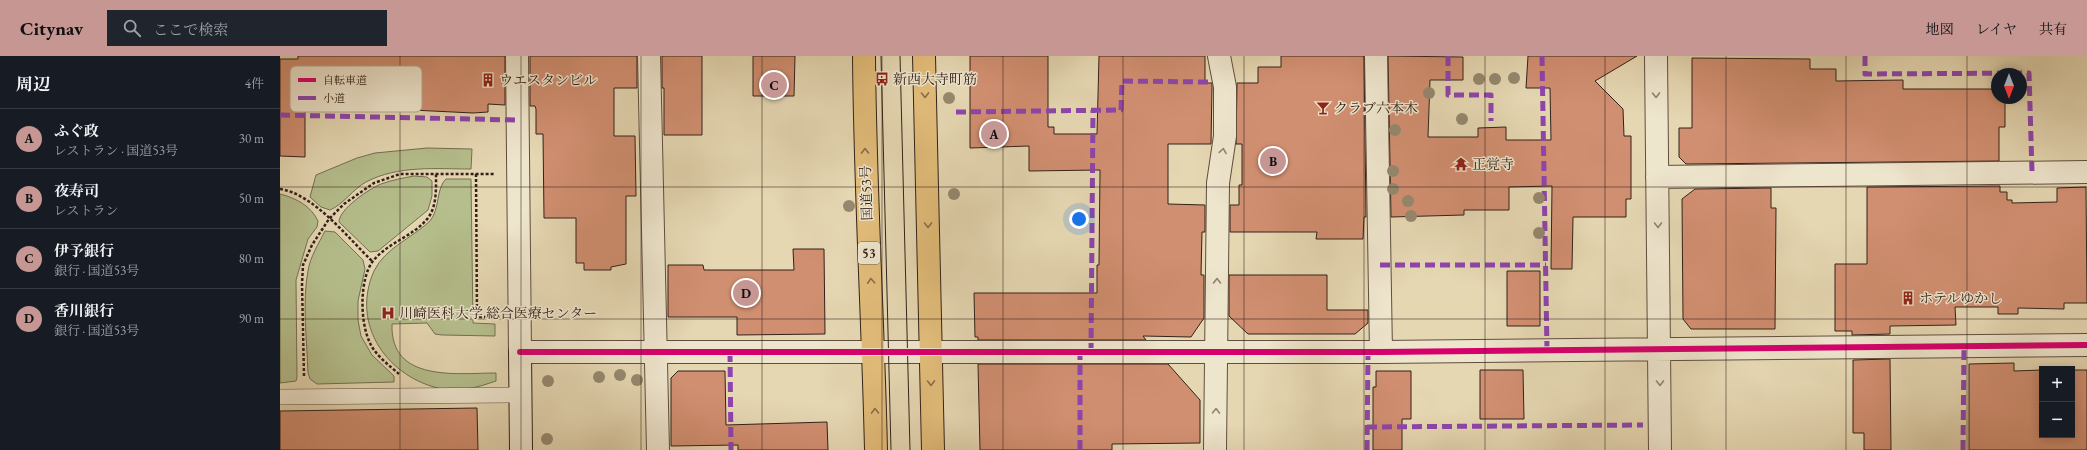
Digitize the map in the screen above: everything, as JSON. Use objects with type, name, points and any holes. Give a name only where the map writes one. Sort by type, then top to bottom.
[{"type":"highway","name":"国道53号","points":[[864,56],[865,164],[874,353],[876,450]]},
{"type":"highway","points":[[924,56],[933,450]]},
{"type":"street","points":[[517,56],[521,450]]},
{"type":"street","points":[[648,56],[658,450]]},
{"type":"street","points":[[1215,450],[1218,183],[1225,136],[1225,87],[1219,56]]},
{"type":"street","points":[[1376,56],[1381,352]]},
{"type":"street","points":[[1656,56],[1660,450]]},
{"type":"street","points":[[1657,177],[2087,172]]},
{"type":"street","points":[[520,352],[1217,353],[1659,351],[2087,345]]},
{"type":"lane","points":[[280,396],[520,395]]},
{"type":"path","points":[[304,396],[303,265],[312,245],[329,219],[344,204],[374,183],[400,174],[518,174]]},
{"type":"path","points":[[423,395],[388,365],[370,345],[364,326],[362,304],[365,283],[372,262],[428,218],[435,202],[436,174]]},
{"type":"path","points":[[476,174],[477,317],[500,317]]},
{"type":"path","points":[[280,189],[287,190],[308,200],[372,262]]},
{"type":"green space","points":[[427,148],[472,149],[471,169],[418,169],[391,173],[361,185],[340,204],[330,210],[321,207],[310,197],[316,175],[357,158],[375,153]]},
{"type":"green space","points":[[414,176],[427,177],[432,181],[432,196],[428,210],[378,251],[370,252],[339,222],[344,211],[369,190],[381,184]]},
{"type":"green space","points":[[446,179],[471,179],[473,323],[495,324],[495,336],[442,335],[435,334],[427,323],[392,324],[394,343],[402,357],[414,365],[429,371],[445,373],[496,373],[496,381],[476,387],[456,390],[442,389],[423,383],[405,374],[390,361],[379,346],[371,329],[367,311],[368,291],[374,271],[385,256],[430,221],[435,211],[441,188]]},
{"type":"green space","points":[[280,194],[302,203],[311,211],[318,221],[317,227],[308,239],[296,280],[297,377],[296,381],[280,383]]},
{"type":"green space","points":[[325,231],[335,232],[363,260],[365,269],[358,301],[358,320],[361,336],[372,355],[394,376],[394,382],[317,384],[310,379],[308,373],[305,322],[306,283],[308,271],[315,250]]},
{"type":"building","points":[[298,56],[505,56],[505,105],[488,104],[488,112],[473,113],[422,110],[422,66],[290,66],[290,112],[305,112],[305,157],[280,156],[280,59],[298,59]]},
{"type":"building","points":[[530,56],[637,56],[637,88],[614,88],[614,136],[635,136],[636,196],[626,196],[626,264],[611,267],[611,270],[584,270],[584,263],[576,263],[576,218],[544,218],[543,134],[536,134],[536,109],[535,106],[530,106]]},
{"type":"building","points":[[662,56],[702,56],[702,135],[664,135]]},
{"type":"building","points":[[753,56],[795,56],[794,96],[753,96]]},
{"type":"building","points":[[970,56],[1048,56],[1048,127],[1054,127],[1054,134],[1097,134],[1099,56],[1205,56],[1205,83],[1212,83],[1211,144],[1168,144],[1168,204],[1205,205],[1205,232],[1202,232],[1201,275],[1204,275],[1204,318],[1191,337],[1143,336],[1146,340],[978,340],[978,337],[975,337],[974,293],[1097,293],[1097,265],[1099,265],[1100,170],[1029,171],[1029,146],[970,148]]},
{"type":"building","points":[[1281,56],[1364,56],[1366,217],[1364,217],[1363,239],[1316,239],[1317,232],[1230,232],[1230,205],[1239,205],[1239,185],[1242,185],[1242,144],[1236,144],[1237,83],[1258,83],[1258,67],[1281,67]]},
{"type":"building","points":[[1388,56],[1463,57],[1463,80],[1430,80],[1428,137],[1478,137],[1478,128],[1506,127],[1506,140],[1551,140],[1550,88],[1526,88],[1528,56],[1637,56],[1595,81],[1623,109],[1624,136],[1631,136],[1631,199],[1626,199],[1626,217],[1573,217],[1572,269],[1551,269],[1552,186],[1509,187],[1509,210],[1464,210],[1464,215],[1391,217]]},
{"type":"building","points":[[1692,58],[1810,59],[1810,69],[1836,69],[1836,81],[1903,80],[1903,89],[1991,89],[1991,104],[2005,104],[2005,127],[1999,127],[1999,161],[1686,164],[1679,157],[1679,128],[1692,128]]},
{"type":"building","points":[[2000,186],[2000,192],[2007,192],[2007,200],[2012,200],[2012,203],[2057,202],[2057,188],[2086,187],[2087,303],[2064,303],[2064,309],[2018,308],[2018,314],[1998,314],[1998,307],[1955,307],[1956,325],[1890,326],[1890,334],[1852,335],[1852,331],[1835,331],[1835,264],[1867,264],[1867,187]]},
{"type":"building","points":[[1771,188],[1771,208],[1776,208],[1775,329],[1691,329],[1683,319],[1682,199],[1695,189]]},
{"type":"building","points":[[793,249],[824,249],[825,334],[737,335],[737,317],[668,317],[668,265],[703,265],[704,270],[794,270]]},
{"type":"building","points":[[1507,271],[1540,271],[1540,326],[1507,326]]},
{"type":"building","points":[[1229,275],[1327,275],[1327,310],[1368,310],[1368,323],[1355,334],[1248,334],[1229,316]]},
{"type":"building","points":[[1890,359],[1891,450],[1864,450],[1864,433],[1853,433],[1853,360]]},
{"type":"building","points":[[2014,363],[2014,371],[2039,370],[2039,438],[2075,438],[2075,370],[2087,370],[2087,450],[1969,450],[1969,364]]},
{"type":"building","points":[[978,364],[1168,364],[1200,400],[1200,443],[1112,444],[1112,450],[980,450]]},
{"type":"building","points":[[1480,370],[1523,370],[1524,419],[1480,419]]},
{"type":"building","points":[[678,371],[725,371],[726,425],[827,422],[828,450],[738,450],[738,445],[671,446],[671,378]]},
{"type":"building","points":[[1376,371],[1411,371],[1411,419],[1402,419],[1402,450],[1373,450],[1373,387],[1376,387]]},
{"type":"building","points":[[477,408],[478,450],[280,450],[280,411]]},
{"type":"tram line","points":[[881,56],[891,450]]},
{"type":"tram line","points":[[900,56],[910,450]]},
{"type":"marked path","points":[[1448,56],[1448,95],[1491,95],[1491,121]]},
{"type":"marked path","points":[[1542,56],[1547,351]]},
{"type":"marked path","points":[[1865,56],[1865,74],[2029,73],[2032,172]]},
{"type":"marked path","points":[[956,112],[1121,110],[1122,81],[1208,82]]},
{"type":"marked path","points":[[1091,353],[1093,110]]},
{"type":"marked path","points":[[280,115],[517,120]]},
{"type":"marked path","points":[[1380,265],[1546,265]]},
{"type":"marked path","points":[[1963,450],[1964,347]]},
{"type":"marked path","points":[[730,352],[731,450]]},
{"type":"marked path","points":[[1367,450],[1368,352]]},
{"type":"marked path","points":[[1080,353],[1080,450]]},
{"type":"marked path","points":[[1367,427],[1643,425]]},
{"type":"cycle path","points":[[520,352],[1381,352],[2087,345]]},
{"type":"place","name":"新西大寺町筋","points":[[882,79]]},
{"type":"place","name":"ウエスタンビル","points":[[488,80]]},
{"type":"place","name":"伊予銀行","points":[[774,85]]},
{"type":"place","name":"クラブ六本木","points":[[1323,108]]},
{"type":"place","name":"ふぐ政","points":[[994,134]]},
{"type":"place","name":"夜寿司","points":[[1273,161]]},
{"type":"place","name":"正覚寺","points":[[1461,164]]},
{"type":"place","name":"香川銀行","points":[[746,293]]},
{"type":"place","name":"ホテルゆかし","points":[[1908,298]]},
{"type":"place","name":"川崎医科大学 総合医療センター","points":[[388,313]]}]
